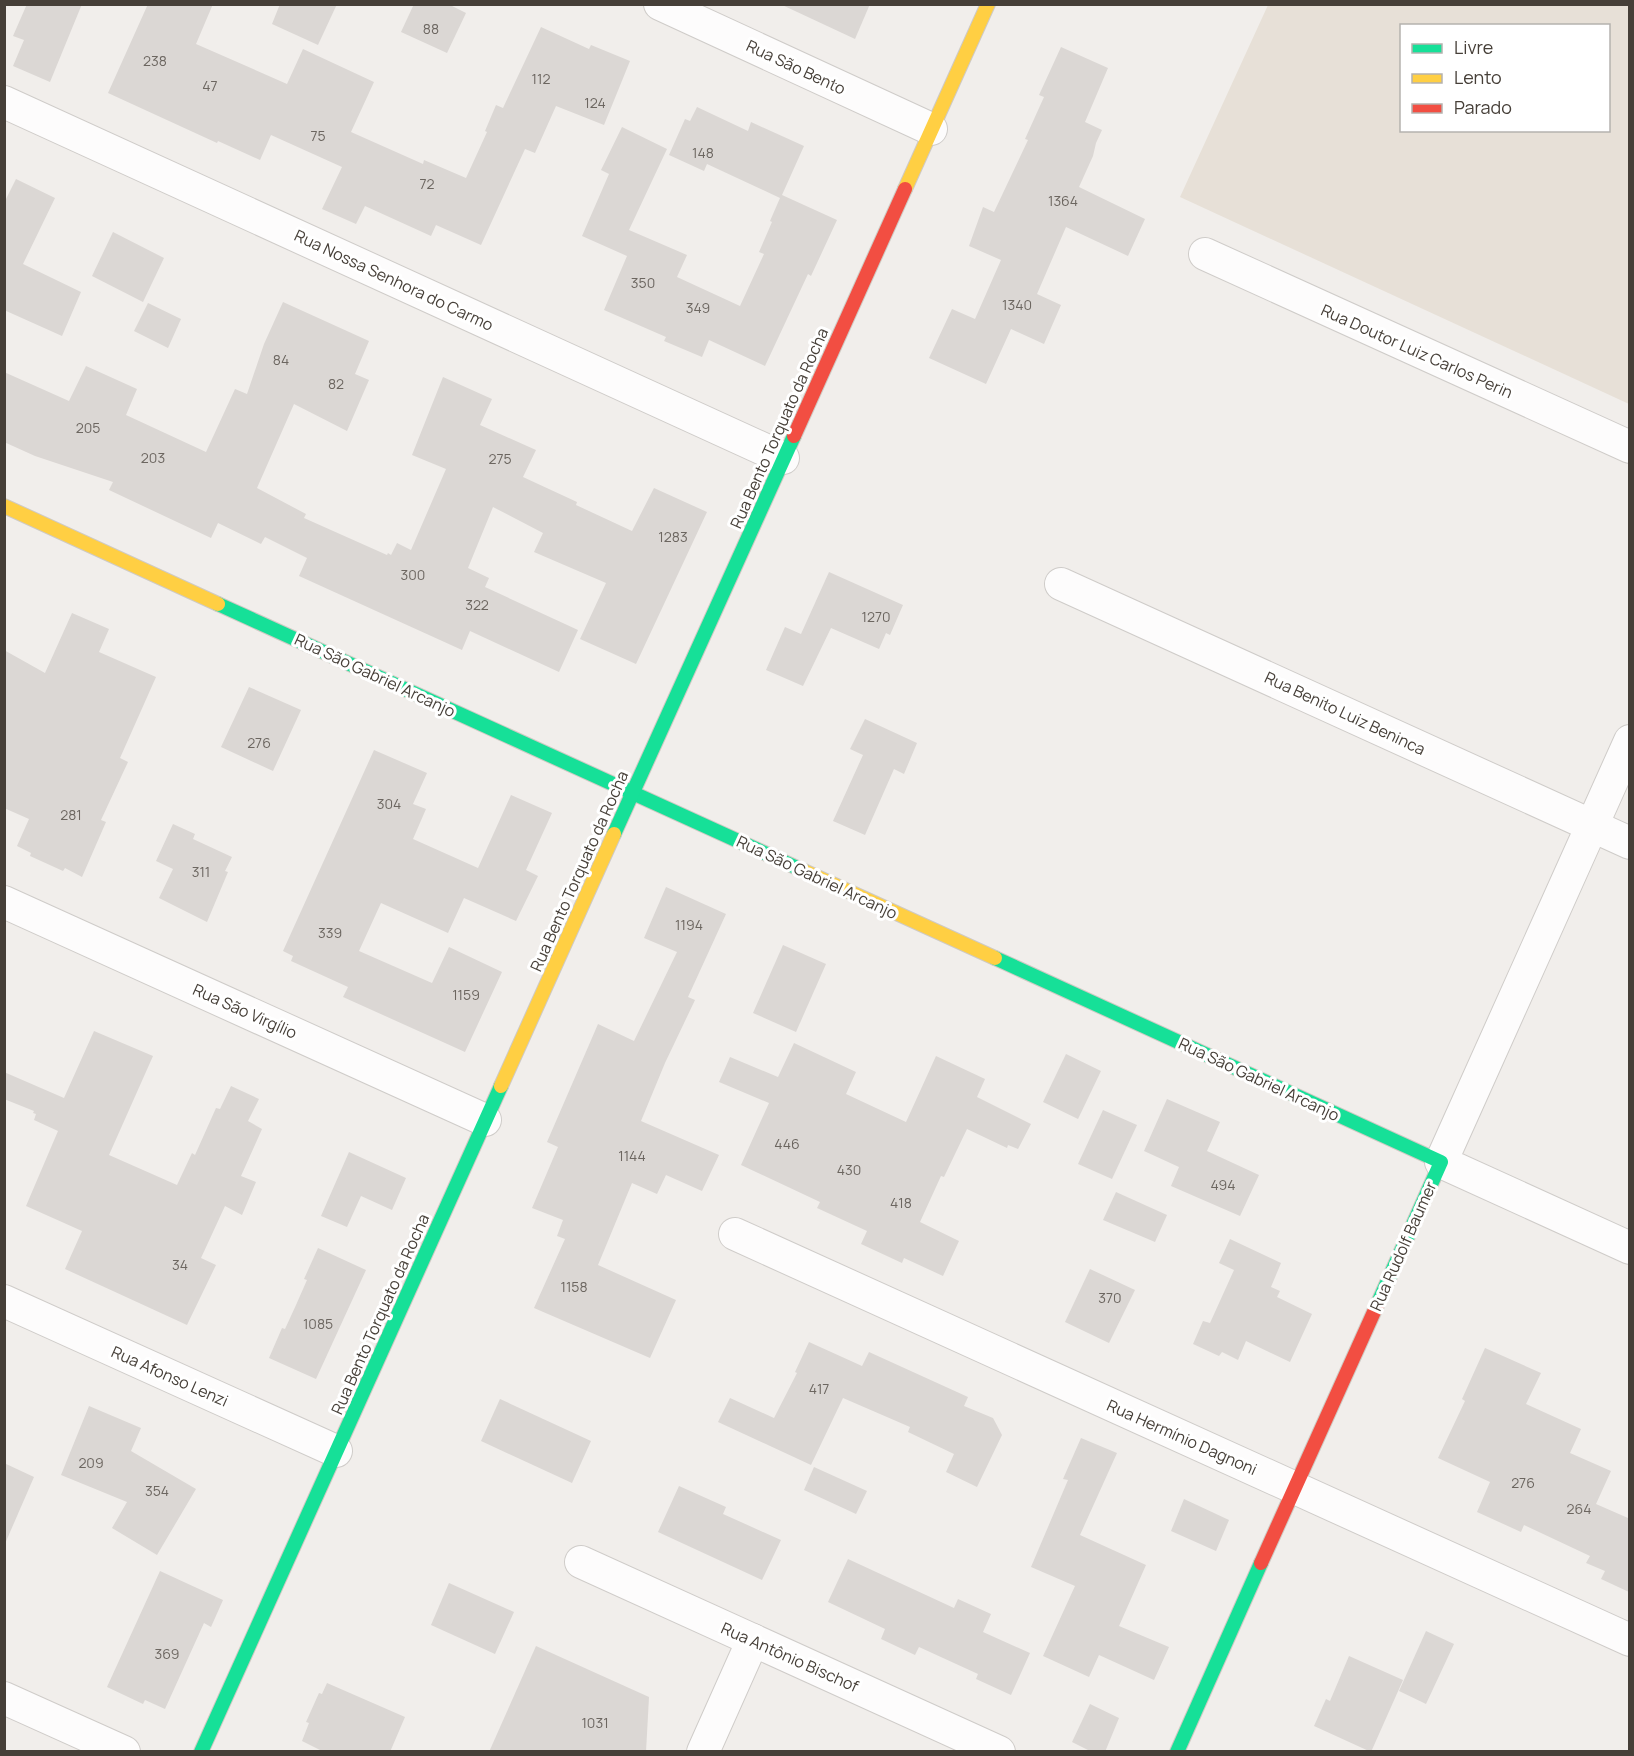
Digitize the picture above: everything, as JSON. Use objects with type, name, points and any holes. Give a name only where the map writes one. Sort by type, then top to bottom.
[{"type":"street","name":"Rua São Bento","points":[[660,4],[932,129]]},
{"type":"street","name":"Rua Bento Torquato da Rocha","points":[[201,1752],[988,4]]},
{"type":"street","name":"Rua Nossa Senhora do Carmo","points":[[4,102],[783,458]]},
{"type":"street","name":"Rua Doutor Luiz Carlos Perin","points":[[1205,254],[1629,447]]},
{"type":"street","name":"Rua São Gabriel Arcanjo","points":[[4,506],[1629,1248]]},
{"type":"street","name":"Rua Benito Luiz Beninca","points":[[1061,584],[1629,843]]},
{"type":"street","name":"Rua Rudolf Baumer","points":[[1177,1752],[1629,741]]},
{"type":"street","name":"Rua São Virgílio","points":[[4,902],[485,1120]]},
{"type":"street","name":"Rua Hermínio Dagnoni","points":[[735,1234],[1629,1640]]},
{"type":"street","name":"Rua Afonso Lenzi","points":[[4,1301],[336,1451]]},
{"type":"street","name":"Rua Antônio Bischof","points":[[581,1562],[999,1752]]},
{"type":"street","points":[[704,1752],[753,1640]]},
{"type":"street","points":[[4,1698],[124,1752]]},
{"type":"shaded area","points":[[1268,5],[1629,5],[1629,404],[1180,197]]},
{"type":"building","points":[[27,4],[82,4],[50,82],[13,66],[24,40],[13,36]]},
{"type":"building","points":[[148,4],[213,4],[196,44],[287,84],[303,49],[374,82],[351,132],[423,164],[424,160],[466,178],[487,132],[485,131],[496,105],[503,108],[541,27],[589,49],[591,45],[630,61],[604,125],[556,106],[535,153],[525,149],[481,245],[436,225],[431,236],[365,206],[356,224],[322,209],[342,167],[271,135],[260,160],[108,93]]},
{"type":"building","points":[[280,4],[337,4],[318,45],[272,24]]},
{"type":"building","points":[[414,4],[448,4],[466,13],[447,53],[401,32]]},
{"type":"building","points":[[780,4],[870,4],[855,39]]},
{"type":"building","points":[[1061,47],[1108,68],[1085,122],[1102,130],[1079,187],[1145,219],[1128,256],[1066,227],[1037,294],[1061,305],[1044,344],[1011,329],[986,384],[929,358],[952,309],[975,319],[1001,260],[969,246],[983,207],[994,212],[1028,140],[1025,139],[1044,97],[1039,95]]},
{"type":"building","points":[[697,107],[748,131],[751,122],[804,146],[782,195],[837,220],[811,276],[808,274],[765,366],[709,340],[702,357],[664,341],[666,337],[604,310],[627,256],[582,236],[609,174],[601,170],[622,127],[667,149],[629,230],[687,255],[677,277],[740,306],[764,254],[759,252],[780,198],[707,164],[704,171],[669,155],[685,119],[690,121]]},
{"type":"building","points":[[16,179],[55,198],[23,264],[81,292],[62,336],[4,310],[4,203]]},
{"type":"building","points":[[113,232],[164,258],[143,302],[92,276]]},
{"type":"building","points":[[283,302],[369,341],[355,374],[369,380],[347,431],[294,404],[257,488],[306,514],[304,518],[387,555],[388,553],[391,555],[397,543],[411,550],[446,469],[412,455],[443,377],[492,399],[480,425],[536,450],[523,477],[577,502],[576,505],[632,531],[654,488],[707,512],[636,664],[580,639],[606,583],[534,552],[543,533],[493,507],[468,568],[489,578],[485,587],[578,630],[559,672],[470,631],[462,650],[299,576],[307,558],[265,537],[261,544],[218,523],[211,538],[109,490],[113,482],[35,456],[4,442],[4,372],[69,401],[86,366],[137,389],[126,415],[206,452],[235,389],[247,394],[264,344]]},
{"type":"building","points":[[148,303],[181,319],[168,348],[134,331]]},
{"type":"building","points":[[829,572],[903,605],[890,635],[886,633],[879,649],[831,628],[803,686],[766,670],[785,627],[801,634]]},
{"type":"building","points":[[72,613],[109,629],[99,652],[156,677],[120,758],[128,762],[101,820],[106,822],[82,877],[65,868],[63,871],[30,856],[31,853],[17,846],[29,819],[4,808],[4,650],[45,673]]},
{"type":"building","points":[[249,687],[301,710],[273,771],[221,747]]},
{"type":"building","points":[[865,719],[917,743],[904,774],[894,769],[865,835],[833,821],[863,755],[850,749]]},
{"type":"building","points":[[374,750],[427,773],[413,804],[426,809],[413,839],[478,868],[511,795],[552,813],[526,870],[538,876],[516,921],[464,898],[448,933],[381,903],[359,951],[432,983],[449,947],[502,972],[465,1052],[343,997],[348,987],[291,961],[293,956],[283,951]]},
{"type":"building","points":[[173,824],[195,834],[193,839],[232,857],[207,922],[159,898],[173,869],[156,861]]},
{"type":"building","points":[[666,887],[726,914],[688,997],[695,1000],[641,1121],[719,1155],[702,1191],[666,1175],[657,1194],[632,1183],[598,1265],[676,1300],[650,1358],[534,1308],[565,1239],[557,1236],[563,1220],[532,1208],[558,1147],[547,1142],[598,1024],[634,1041],[677,952],[644,938]]},
{"type":"building","points":[[783,945],[826,964],[796,1032],[753,1013]]},
{"type":"building","points":[[94,1031],[153,1056],[109,1155],[177,1185],[192,1153],[195,1155],[216,1108],[220,1109],[231,1086],[259,1099],[248,1121],[262,1129],[241,1176],[256,1182],[242,1215],[225,1206],[201,1258],[216,1265],[187,1325],[65,1269],[82,1231],[26,1206],[58,1131],[34,1120],[36,1114],[33,1113],[34,1111],[4,1099],[4,1072],[64,1098]]},
{"type":"building","points":[[794,1043],[856,1072],[846,1094],[906,1122],[936,1056],[985,1079],[977,1097],[1031,1124],[1018,1149],[1008,1145],[1007,1148],[967,1129],[944,1177],[941,1176],[920,1222],[959,1241],[943,1276],[904,1258],[902,1263],[861,1244],[867,1231],[817,1208],[820,1202],[741,1165],[769,1103],[719,1082],[730,1057],[778,1077]]},
{"type":"building","points":[[1066,1054],[1101,1071],[1078,1119],[1043,1102]]},
{"type":"building","points":[[1167,1099],[1220,1122],[1207,1151],[1259,1175],[1240,1216],[1171,1186],[1179,1167],[1144,1151]]},
{"type":"building","points":[[1103,1110],[1137,1125],[1112,1179],[1078,1164]]},
{"type":"building","points":[[349,1152],[406,1178],[392,1210],[361,1196],[347,1227],[321,1216]]},
{"type":"building","points":[[1116,1192],[1167,1215],[1155,1242],[1103,1220]]},
{"type":"building","points":[[1230,1239],[1281,1263],[1271,1287],[1280,1291],[1277,1297],[1312,1314],[1290,1362],[1246,1341],[1238,1360],[1222,1352],[1219,1356],[1193,1344],[1203,1321],[1210,1323],[1234,1270],[1219,1263]]},
{"type":"building","points":[[318,1248],[366,1270],[316,1379],[269,1358],[282,1328],[285,1329],[296,1305],[307,1280],[304,1279]]},
{"type":"building","points":[[1090,1269],[1135,1290],[1109,1343],[1065,1322]]},
{"type":"building","points":[[809,1342],[862,1366],[869,1352],[968,1397],[964,1406],[993,1418],[1002,1435],[977,1487],[946,1472],[954,1454],[908,1432],[910,1427],[843,1398],[811,1465],[718,1422],[730,1398],[774,1418],[797,1373],[795,1372]]},
{"type":"building","points":[[1485,1348],[1541,1373],[1526,1404],[1581,1429],[1570,1453],[1611,1471],[1596,1504],[1628,1518],[1629,1515],[1629,1592],[1601,1579],[1605,1571],[1586,1563],[1590,1556],[1524,1525],[1521,1532],[1477,1512],[1490,1482],[1438,1458],[1465,1401],[1462,1399]]},
{"type":"building","points":[[500,1399],[591,1441],[572,1483],[481,1441]]},
{"type":"building","points":[[89,1406],[141,1428],[131,1451],[196,1489],[157,1555],[112,1528],[127,1502],[61,1475]]},
{"type":"building","points":[[1081,1438],[1117,1453],[1080,1535],[1146,1565],[1119,1626],[1169,1647],[1154,1680],[1099,1655],[1089,1677],[1043,1656],[1075,1586],[1031,1567],[1068,1480],[1063,1479]]},
{"type":"building","points":[[4,1463],[34,1477],[4,1546]]},
{"type":"building","points":[[814,1467],[867,1491],[856,1514],[804,1490]]},
{"type":"building","points":[[679,1486],[726,1507],[723,1514],[781,1540],[762,1580],[658,1532]]},
{"type":"building","points":[[1184,1499],[1229,1520],[1216,1551],[1171,1531]]},
{"type":"building","points":[[848,1559],[954,1608],[958,1599],[991,1614],[983,1632],[1030,1653],[1011,1695],[976,1679],[978,1674],[919,1647],[915,1655],[881,1639],[885,1629],[828,1602]]},
{"type":"building","points":[[160,1571],[223,1600],[211,1627],[204,1623],[165,1709],[145,1700],[143,1704],[107,1687]]},
{"type":"building","points":[[449,1583],[514,1612],[495,1654],[431,1625]]},
{"type":"building","points":[[1426,1631],[1454,1644],[1426,1704],[1399,1691]]},
{"type":"building","points":[[536,1646],[649,1697],[646,1752],[489,1752]]},
{"type":"building","points":[[1349,1656],[1403,1680],[1371,1752],[1314,1726],[1326,1699],[1330,1701]]},
{"type":"building","points":[[327,1683],[405,1717],[390,1752],[324,1752],[302,1741],[309,1723],[306,1722],[319,1693],[322,1694]]},
{"type":"building","points":[[1090,1704],[1119,1718],[1105,1752],[1092,1752],[1072,1742]]},
{"type":"traffic: fast","points":[[614,834],[794,436]]},
{"type":"traffic: fast","points":[[218,604],[804,871]]},
{"type":"traffic: fast","points":[[995,958],[1441,1162],[1378,1303]]},
{"type":"traffic: fast","points":[[201,1752],[501,1086]]},
{"type":"traffic: fast","points":[[1177,1752],[1261,1563]]},
{"type":"traffic: slow","points":[[905,189],[988,4]]},
{"type":"traffic: slow","points":[[4,506],[218,604]]},
{"type":"traffic: slow","points":[[501,1086],[614,834]]},
{"type":"traffic: slow","points":[[804,871],[995,958]]},
{"type":"traffic: jam","points":[[794,436],[905,189]]},
{"type":"traffic: jam","points":[[1261,1563],[1378,1303]]}]
